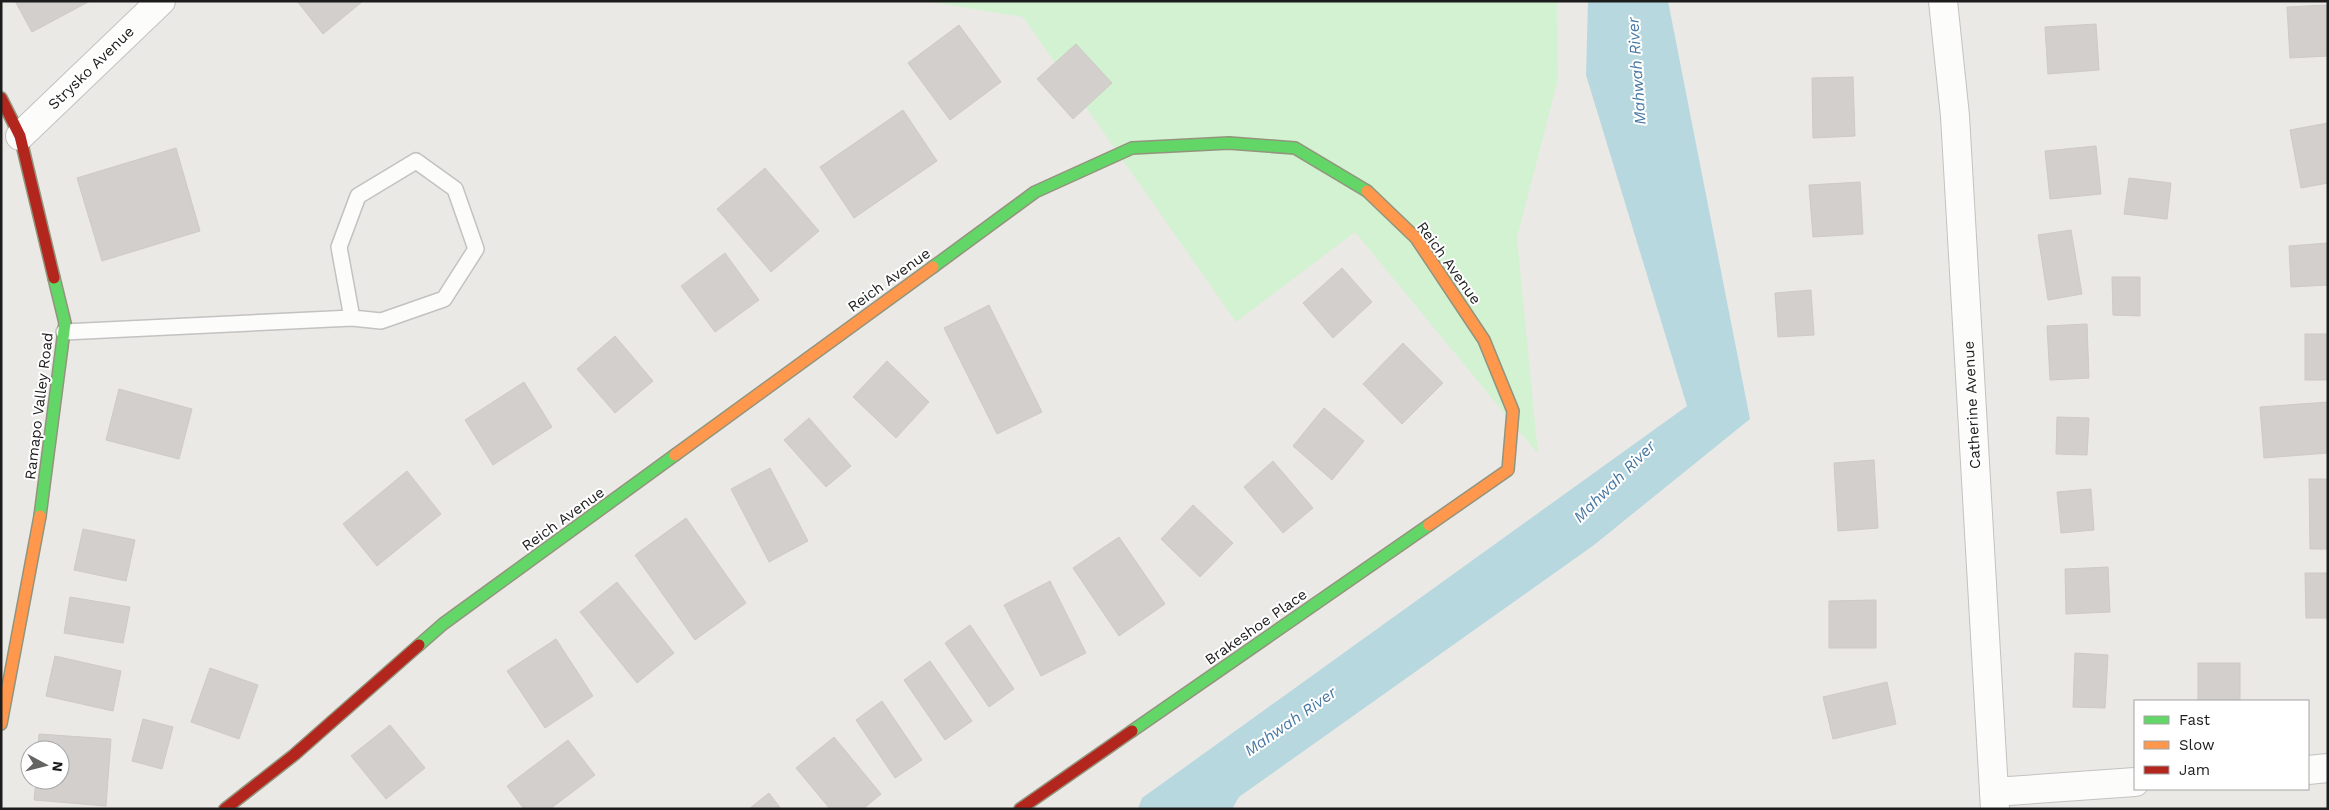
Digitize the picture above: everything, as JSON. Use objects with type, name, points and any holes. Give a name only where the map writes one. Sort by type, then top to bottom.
[{"type":"street","name":"Strysko Avenue","points":[[20,136],[161,1]]},
{"type":"street","name":"Catherine Avenue","points":[[1943,1],[1955,116],[1995,800]]},
{"type":"street","name":"Ramapo Valley Road","points":[[1,98],[20,136],[65,323],[39,527],[1,724]]},
{"type":"street","name":"Reich Avenue","points":[[225,809],[294,756],[443,624],[1035,192],[1132,148],[1228,143],[1295,148],[1370,192],[1416,238],[1484,340],[1513,410],[1508,470]]},
{"type":"street","name":"Brakeshoe Place","points":[[1020,809],[1508,470]]},
{"type":"street","points":[[2309,770],[2328,768]]},
{"type":"street","points":[[1995,800],[2134,782]]},
{"type":"lane","points":[[64,332],[352,318],[381,321],[444,299],[476,249],[456,189],[416,161],[358,196],[339,247],[352,318]]},
{"type":"green space","points":[[926,1],[1557,1],[1558,79],[1517,238],[1538,454],[1355,232],[1236,322],[1023,17]]},
{"type":"water","name":"Mahwah River","points":[[1588,1],[1668,1],[1750,419],[1594,545],[1239,797],[1232,809],[1138,809],[1142,798],[1687,406],[1586,75]]},
{"type":"building","points":[[15,1],[90,1],[32,32]]},
{"type":"building","points":[[297,1],[363,1],[323,34]]},
{"type":"building","points":[[2328,5],[2328,56],[2290,58],[2287,7]]},
{"type":"building","points":[[2096,24],[2099,70],[2048,74],[2045,27]]},
{"type":"building","points":[[959,25],[1001,82],[950,120],[908,63]]},
{"type":"building","points":[[1076,44],[1112,83],[1073,119],[1037,79]]},
{"type":"building","points":[[1853,77],[1855,136],[1813,138],[1812,78]]},
{"type":"building","points":[[903,110],[937,161],[854,218],[820,167]]},
{"type":"building","points":[[2328,123],[2328,183],[2301,188],[2290,130]]},
{"type":"building","points":[[2096,146],[2101,194],[2050,199],[2045,151]]},
{"type":"building","points":[[176,148],[200,231],[102,261],[77,178]]},
{"type":"building","points":[[765,168],[819,231],[771,272],[717,209]]},
{"type":"building","points":[[2129,178],[2171,183],[2167,219],[2124,214]]},
{"type":"building","points":[[1860,182],[1863,234],[1813,237],[1809,185]]},
{"type":"building","points":[[2071,230],[2082,294],[2048,300],[2038,235]]},
{"type":"building","points":[[2328,243],[2328,285],[2291,287],[2289,246]]},
{"type":"building","points":[[725,253],[759,300],[715,332],[681,286]]},
{"type":"building","points":[[1342,268],[1372,302],[1333,338],[1303,303]]},
{"type":"building","points":[[2112,277],[2140,277],[2140,316],[2113,315]]},
{"type":"building","points":[[1811,290],[1814,335],[1778,337],[1775,293]]},
{"type":"building","points":[[989,305],[1042,412],[997,434],[944,328]]},
{"type":"building","points":[[2087,324],[2089,378],[2050,380],[2047,326]]},
{"type":"building","points":[[2305,334],[2328,334],[2328,380],[2305,380]]},
{"type":"building","points":[[615,336],[653,381],[615,413],[577,369]]},
{"type":"building","points":[[1403,343],[1443,383],[1402,424],[1363,384]]},
{"type":"building","points":[[887,361],[929,402],[896,438],[853,397]]},
{"type":"building","points":[[524,382],[552,427],[493,465],[465,420]]},
{"type":"building","points":[[119,389],[192,409],[179,459],[106,440]]},
{"type":"building","points":[[2328,402],[2328,453],[2264,458],[2260,407]]},
{"type":"building","points":[[1324,408],[1364,441],[1332,480],[1293,446]]},
{"type":"building","points":[[2057,417],[2089,418],[2087,455],[2056,454]]},
{"type":"building","points":[[809,418],[851,466],[826,487],[784,440]]},
{"type":"building","points":[[1874,460],[1878,528],[1838,531],[1834,463]]},
{"type":"building","points":[[1273,461],[1313,508],[1283,533],[1244,487]]},
{"type":"building","points":[[770,468],[808,541],[769,562],[731,489]]},
{"type":"building","points":[[407,471],[441,514],[377,566],[343,524]]},
{"type":"building","points":[[2309,479],[2328,479],[2328,549],[2310,549]]},
{"type":"building","points":[[2091,489],[2094,530],[2061,533],[2057,492]]},
{"type":"building","points":[[1193,505],[1233,543],[1200,577],[1161,539]]},
{"type":"building","points":[[686,518],[746,603],[695,640],[635,555]]},
{"type":"building","points":[[83,529],[135,540],[126,581],[74,570]]},
{"type":"building","points":[[1119,537],[1165,604],[1119,636],[1073,568]]},
{"type":"building","points":[[2108,567],[2110,612],[2066,614],[2065,569]]},
{"type":"building","points":[[2305,573],[2328,573],[2328,618],[2306,618]]},
{"type":"building","points":[[1050,581],[1086,653],[1041,676],[1004,605]]},
{"type":"building","points":[[617,582],[674,653],[637,683],[580,612]]},
{"type":"building","points":[[70,597],[130,607],[123,643],[64,633]]},
{"type":"building","points":[[1876,600],[1876,648],[1829,648],[1829,601]]},
{"type":"building","points":[[970,625],[1014,689],[989,707],[945,643]]},
{"type":"building","points":[[556,639],[593,696],[545,728],[507,671]]},
{"type":"building","points":[[2075,653],[2108,655],[2105,708],[2073,707]]},
{"type":"building","points":[[55,656],[121,671],[113,711],[46,696]]},
{"type":"building","points":[[930,661],[972,721],[945,740],[904,680]]},
{"type":"building","points":[[2198,663],[2240,663],[2240,700],[2198,700]]},
{"type":"building","points":[[210,668],[258,685],[239,739],[191,722]]},
{"type":"building","points":[[1887,682],[1896,724],[1833,739],[1823,697]]},
{"type":"building","points":[[882,701],[922,760],[895,778],[856,720]]},
{"type":"building","points":[[143,719],[173,727],[162,769],[132,761]]},
{"type":"building","points":[[390,725],[425,768],[386,799],[351,756]]},
{"type":"building","points":[[39,734],[111,739],[106,806],[34,800],[35,790],[70,790],[70,740],[39,740]]},
{"type":"building","points":[[834,737],[881,794],[863,809],[830,809],[796,768]]},
{"type":"building","points":[[568,740],[595,775],[550,809],[524,809],[507,786]]},
{"type":"building","points":[[769,793],[781,809],[749,809]]},
{"type":"traffic: fast","points":[[933,267],[1035,192],[1132,148],[1229,143],[1295,148],[1367,191]]},
{"type":"traffic: fast","points":[[40,516],[65,323],[54,278]]},
{"type":"traffic: fast","points":[[419,645],[443,624],[675,455]]},
{"type":"traffic: fast","points":[[1132,731],[1429,525]]},
{"type":"traffic: slow","points":[[1367,191],[1416,238],[1484,340],[1513,411],[1508,470],[1429,525]]},
{"type":"traffic: slow","points":[[675,455],[933,267]]},
{"type":"traffic: slow","points":[[1,724],[40,516]]},
{"type":"traffic: jam","points":[[1,98],[20,136],[54,278]]},
{"type":"traffic: jam","points":[[225,809],[294,755],[419,645]]},
{"type":"traffic: jam","points":[[1020,809],[1132,731]]}]
